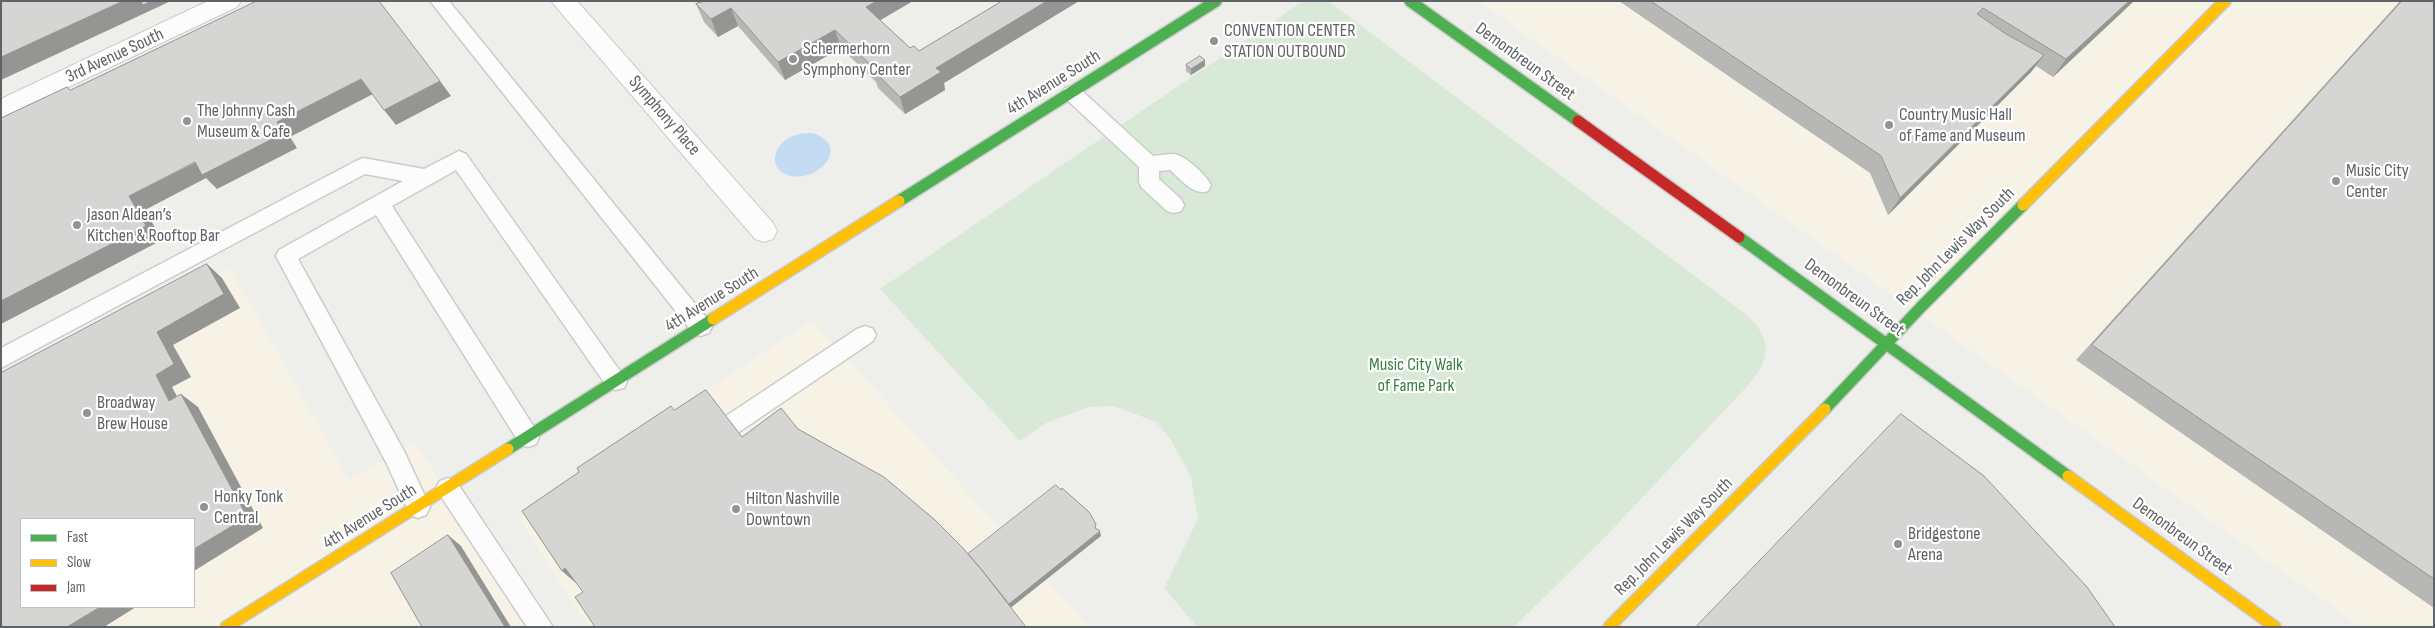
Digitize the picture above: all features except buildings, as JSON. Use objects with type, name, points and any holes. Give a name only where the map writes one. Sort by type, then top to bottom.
[{"type":"street","name":"3rd Avenue South","points":[[1,110],[229,1]]},
{"type":"street","name":"Symphony Place","points":[[563,1],[764,231]]},
{"type":"street","name":"4th Avenue South","points":[[226,627],[1216,1]]},
{"type":"street","name":"Demonbreun Street","points":[[1410,1],[1886,342],[2275,627]]},
{"type":"street","name":"Rep. John Lewis Way South","points":[[1609,627],[1810,425],[1886,342],[2225,1]]},
{"type":"lane","points":[[439,1],[701,327]]},
{"type":"lane","points":[[1072,92],[1148,164],[1149,182],[1174,205]]},
{"type":"lane","points":[[418,507],[396,458],[286,256],[459,159],[616,381]]},
{"type":"lane","points":[[1148,164],[1174,162],[1201,185]]},
{"type":"lane","points":[[1,359],[363,166],[426,177]]},
{"type":"lane","points":[[379,203],[528,437]]},
{"type":"lane","points":[[731,426],[864,335]]},
{"type":"lane","points":[[448,488],[541,627]]},
{"type":"shaded area","points":[[1478,1],[2434,1],[2434,627],[2361,627]]},
{"type":"shaded area","points":[[228,268],[253,308],[349,480],[414,442],[538,627],[1,627],[1,388]]},
{"type":"shaded area","name":"Hilton Nashville Downtown","points":[[812,320],[1089,627],[589,627],[519,518]]},
{"type":"green space","name":"Music City Walk of Fame Park","points":[[1302,2],[1330,2],[1748,316],[1756,324],[1764,340],[1766,348],[1763,364],[1752,381],[1606,536],[1514,627],[1197,627],[1164,588],[1198,519],[1191,477],[1171,440],[1156,422],[1114,406],[1089,407],[1048,422],[1020,441],[880,289]]},
{"type":"water","points":[[813,133],[825,139],[830,147],[830,155],[826,163],[819,170],[809,175],[798,177],[781,172],[777,168],[775,158],[776,152],[782,143],[796,135]]},
{"type":"traffic: fast","points":[[899,201],[1216,1]]},
{"type":"traffic: fast","points":[[1410,1],[1578,121]]},
{"type":"traffic: fast","points":[[1825,409],[1921,307],[2023,205]]},
{"type":"traffic: fast","points":[[1739,237],[2068,476]]},
{"type":"traffic: fast","points":[[508,449],[713,319]]},
{"type":"traffic: slow","points":[[2023,205],[2225,1]]},
{"type":"traffic: slow","points":[[713,319],[899,201]]},
{"type":"traffic: slow","points":[[1609,627],[1825,409]]},
{"type":"traffic: slow","points":[[226,627],[508,449]]},
{"type":"traffic: slow","points":[[2068,476],[2275,627]]},
{"type":"traffic: jam","points":[[1578,121],[1739,237]]},
{"type":"place","name":"CONVENTION CENTER STATION OUTBOUND","points":[[1214,41]]},
{"type":"place","name":"Schermerhorn Symphony Center","points":[[793,59]]},
{"type":"place","name":"The Johnny Cash Museum & Cafe","points":[[187,121]]},
{"type":"place","name":"Country Music Hall of Fame and Museum","points":[[1889,125]]},
{"type":"place","name":"Music City Center","points":[[2336,181]]},
{"type":"place","name":"Jason Aldean’s Kitchen & Rooftop Bar","points":[[77,225]]},
{"type":"place","name":"Broadway Brew House","points":[[87,413]]},
{"type":"place","name":"Honky Tonk Central","points":[[204,507]]},
{"type":"place","name":"Hilton Nashville Downtown","points":[[736,509]]},
{"type":"place","name":"Bridgestone Arena","points":[[1898,544]]}]
